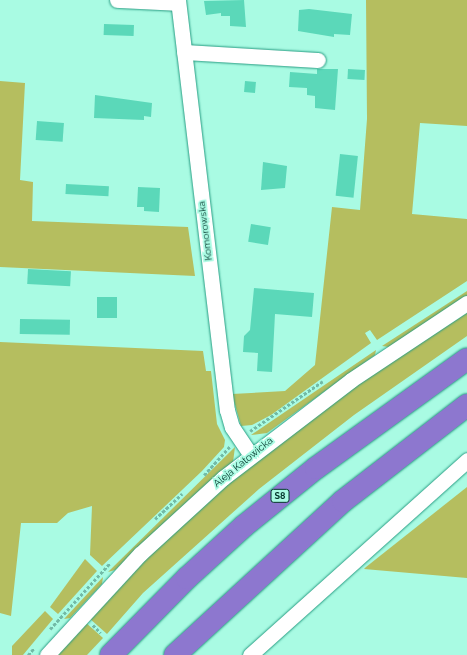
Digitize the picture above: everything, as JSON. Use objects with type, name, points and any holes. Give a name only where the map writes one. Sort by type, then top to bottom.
[{"type":"highway","name":"S8","points":[[111,655],[187,578],[244,526],[316,468],[467,358]]},
{"type":"highway","points":[[175,655],[343,501],[467,405]]},
{"type":"street","points":[[117,0],[178,2]]},
{"type":"street","name":"Komorowska","points":[[178,2],[227,410],[232,427],[251,455]]},
{"type":"street","points":[[184,52],[318,60]]},
{"type":"street","name":"Aleja Katowicka","points":[[47,655],[161,533],[251,455],[351,380],[467,303]]},
{"type":"street","points":[[250,655],[467,460]]},
{"type":"path","points":[[91,623],[101,633]]},
{"type":"green space","points":[[366,0],[467,0],[467,126],[420,123],[412,214],[467,219],[467,281],[377,340],[370,330],[365,333],[371,343],[271,415],[252,425],[241,426],[232,394],[285,391],[315,365],[332,207],[360,210],[367,119]]},
{"type":"green space","points":[[0,81],[25,83],[20,180],[33,182],[32,221],[188,227],[195,276],[0,267]]},
{"type":"green space","points":[[467,291],[467,296],[389,347],[382,346]]},
{"type":"green space","points":[[467,313],[467,336],[354,415],[259,489],[143,593],[107,634],[89,618],[173,531],[243,470],[355,386]]},
{"type":"green space","points":[[0,342],[203,351],[206,371],[211,371],[217,424],[225,440],[224,447],[202,471],[102,566],[90,555],[92,506],[68,513],[57,523],[21,523],[11,616],[0,613]]},
{"type":"green space","points":[[376,350],[375,355],[267,433],[251,435]]},
{"type":"green space","points":[[235,447],[233,462],[115,570],[108,572]]},
{"type":"green space","points":[[467,487],[467,578],[364,569],[366,567]]},
{"type":"green space","points":[[85,559],[97,571],[58,614],[50,607]]},
{"type":"green space","points":[[103,577],[102,584],[70,618],[64,619]]},
{"type":"green space","points":[[45,611],[53,619],[23,655],[12,655],[12,646]]},
{"type":"green space","points":[[84,621],[103,638],[87,655],[56,655]]},
{"type":"building","points":[[244,0],[246,27],[230,26],[230,16],[221,16],[221,13],[206,15],[204,1]]},
{"type":"building","points":[[309,9],[352,14],[350,35],[334,34],[334,37],[298,31],[299,10]]},
{"type":"building","points":[[104,24],[134,25],[134,36],[104,35]]},
{"type":"building","points":[[317,69],[338,69],[335,110],[315,108],[315,96],[307,95],[307,88],[289,87],[290,72],[317,74]]},
{"type":"building","points":[[348,69],[365,70],[364,80],[347,79]]},
{"type":"building","points":[[245,81],[256,82],[255,93],[244,92]]},
{"type":"building","points":[[95,95],[152,103],[151,117],[144,116],[144,120],[94,118]]},
{"type":"building","points":[[37,121],[64,123],[63,142],[36,140]]},
{"type":"building","points":[[340,154],[358,156],[354,198],[336,196]]},
{"type":"building","points":[[263,162],[287,166],[285,188],[261,190]]},
{"type":"building","points":[[66,184],[109,186],[108,196],[65,194]]},
{"type":"building","points":[[138,187],[160,188],[159,212],[144,211],[144,207],[137,207]]},
{"type":"building","points":[[251,224],[271,227],[268,245],[248,242]]},
{"type":"building","points":[[28,269],[71,271],[70,286],[27,284]]},
{"type":"building","points":[[254,288],[314,293],[312,317],[275,314],[272,372],[257,371],[258,353],[243,352],[244,336],[250,330]]},
{"type":"building","points":[[97,297],[117,297],[117,318],[97,318]]},
{"type":"building","points":[[20,319],[70,320],[70,335],[20,334]]}]
